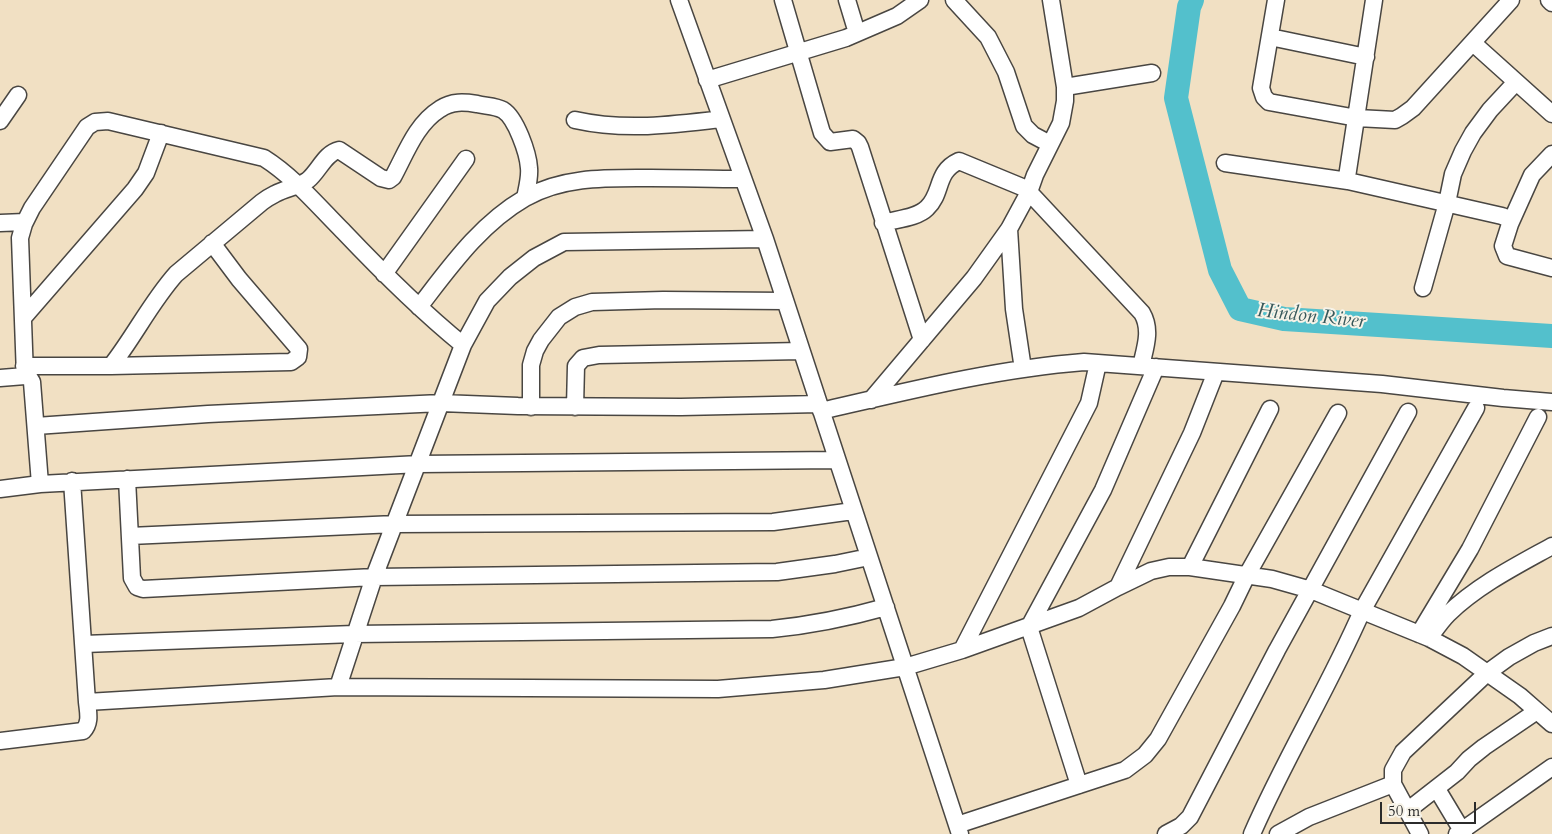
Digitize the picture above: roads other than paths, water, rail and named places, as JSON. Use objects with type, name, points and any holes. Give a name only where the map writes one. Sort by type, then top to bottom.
[{"type":"street","points":[[679,0],[765,239],[959,830],[1079,785],[1125,770],[1145,755],[1158,739],[1338,413]]},
{"type":"street","points":[[782,0],[822,133],[830,142],[853,139],[858,143],[922,340]]},
{"type":"street","points":[[847,0],[857,33]]},
{"type":"street","points":[[707,80],[857,33],[897,16],[920,0]]},
{"type":"street","points":[[954,0],[988,37],[1006,72],[1024,126],[1033,135],[1050,144]]},
{"type":"street","points":[[871,400],[974,278],[1009,229],[1029,192],[1035,175],[1061,123],[1065,101],[1065,87],[1052,0]]},
{"type":"street","points":[[1276,0],[1261,88],[1264,97],[1269,102],[1357,118],[1395,120],[1413,108],[1511,0]]},
{"type":"street","points":[[1348,181],[1347,177],[1374,0]]},
{"type":"street","points":[[1270,37],[1366,57]]},
{"type":"street","points":[[1473,43],[1552,114]]},
{"type":"street","points":[[1065,87],[1152,73]]},
{"type":"street","points":[[1423,288],[1447,203],[1453,174],[1473,132],[1516,82]]},
{"type":"street","points":[[0,121],[18,95]]},
{"type":"street","points":[[111,366],[164,288],[176,274],[262,202],[276,193],[298,186],[308,180],[322,166],[330,154],[338,150],[381,178],[389,180],[393,177],[419,128],[440,109],[451,103],[464,102],[501,109],[509,115],[515,123],[529,167],[525,198]]},
{"type":"street","points":[[575,120],[611,126],[642,127],[721,119]]},
{"type":"street","points":[[40,484],[32,382],[25,371],[20,238],[24,222],[32,208],[88,127],[95,122],[108,120],[264,158],[298,186],[384,274],[463,345]]},
{"type":"street","points":[[22,318],[135,189],[146,172],[161,133]]},
{"type":"street","points":[[1552,154],[1532,175],[1502,246],[1507,256],[1552,268]]},
{"type":"street","points":[[384,274],[466,159]]},
{"type":"street","points":[[883,223],[918,214],[927,209],[933,201],[944,171],[950,165],[959,161],[1022,186],[1142,313],[1146,320],[1149,367],[1103,490],[1029,627],[1079,785]]},
{"type":"street","points":[[1225,163],[1348,181],[1502,216],[1507,218],[1510,224]]},
{"type":"street","points":[[419,307],[460,254],[481,231],[525,198],[553,186],[594,178],[743,179]]},
{"type":"street","points":[[0,223],[24,222]]},
{"type":"street","points":[[1009,229],[1014,309],[1023,369]]},
{"type":"street","points":[[338,687],[374,577],[419,464],[463,345],[487,301],[510,277],[534,258],[564,242],[765,239]]},
{"type":"street","points":[[0,378],[25,371],[111,366],[290,362],[298,357],[299,349],[212,244]]},
{"type":"street","points":[[531,407],[531,365],[535,351],[559,317],[575,307],[592,302],[785,300]]},
{"type":"street","points":[[575,407],[576,366],[583,358],[599,355],[801,350]]},
{"type":"street","points":[[36,426],[208,414],[441,403],[531,407],[820,408],[871,400],[929,386],[1042,365],[1084,362],[1382,384],[1552,402]]},
{"type":"street","points":[[962,650],[1089,403],[1098,363]]},
{"type":"street","points":[[1118,587],[1192,433],[1216,372]]},
{"type":"street","points":[[1252,834],[1265,803],[1362,611],[1476,408]]},
{"type":"street","points":[[1190,567],[1270,409]]},
{"type":"street","points":[[1166,834],[1181,826],[1190,817],[1277,650],[1408,412]]},
{"type":"street","points":[[1424,636],[1538,417]]},
{"type":"street","points":[[0,489],[72,481],[419,464],[837,460]]},
{"type":"street","points":[[127,479],[132,578],[137,587],[143,589],[374,577],[777,572],[836,564],[869,557]]},
{"type":"street","points":[[0,741],[83,731],[87,727],[88,702],[72,481]]},
{"type":"street","points":[[130,536],[395,524],[773,522],[853,511]]},
{"type":"street","points":[[1424,636],[1475,592],[1552,546]]},
{"type":"street","points":[[88,702],[338,687],[718,689],[824,680],[905,667],[962,650],[1078,608],[1151,571],[1169,567],[1190,567],[1272,579],[1311,590],[1424,636],[1463,656],[1520,696],[1552,724]]},
{"type":"street","points":[[84,644],[354,634],[772,629],[843,619],[886,607]]},
{"type":"street","points":[[1420,834],[1393,784],[1393,770],[1403,752],[1487,673],[1518,652],[1552,636]]},
{"type":"street","points":[[1407,811],[1437,789],[1484,747],[1537,711]]},
{"type":"street","points":[[1437,789],[1461,833],[1552,767]]},
{"type":"street","points":[[1278,834],[1309,817],[1393,784]]},
{"type":"waterway","name":"Hindon River","points":[[1192,0],[1189,7],[1176,98],[1220,270],[1240,309],[1284,319],[1552,336]]}]
